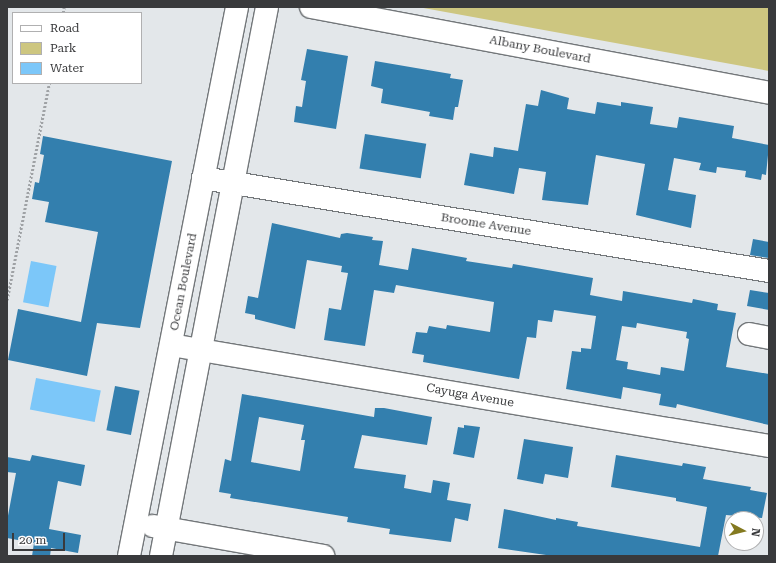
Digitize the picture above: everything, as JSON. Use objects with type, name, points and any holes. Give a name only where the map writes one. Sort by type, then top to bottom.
[{"type":"street","name":"Ocean Boulevard","points":[[129,556],[172,345],[237,7]]},
{"type":"street","points":[[161,556],[267,7]]},
{"type":"street","name":"Albany Boulevard","points":[[311,7],[769,93]]},
{"type":"street","name":"Broome Avenue","points":[[204,178],[769,271]]},
{"type":"street","name":"Cayuga Avenue","points":[[172,345],[769,446]]},
{"type":"street","points":[[136,523],[323,556]]},
{"type":"path","points":[[7,300],[48,84]]},
{"type":"green space","points":[[418,7],[769,7],[769,71]]},
{"type":"water","points":[[31,261],[57,266],[49,307],[23,302]]},
{"type":"water","points":[[36,378],[101,391],[95,422],[30,409]]},
{"type":"building","points":[[307,49],[348,56],[336,129],[294,122],[296,106],[302,107],[306,81],[301,80]]},
{"type":"building","points":[[375,61],[451,74],[450,78],[463,80],[458,107],[455,107],[453,120],[429,116],[430,112],[381,103],[383,89],[371,86]]},
{"type":"building","points":[[541,90],[569,98],[567,109],[595,114],[597,102],[621,106],[621,102],[653,107],[650,124],[677,128],[679,117],[734,126],[732,138],[769,145],[766,175],[762,174],[761,180],[745,177],[746,171],[717,167],[716,173],[699,170],[701,163],[674,158],[668,190],[696,195],[691,228],[636,215],[645,164],[596,155],[588,205],[542,200],[546,172],[519,168],[514,194],[464,185],[470,153],[493,157],[494,147],[518,151],[526,104],[538,106]]},
{"type":"building","points":[[365,134],[426,144],[421,178],[360,169]]},
{"type":"building","points":[[43,136],[172,161],[140,328],[97,323],[87,376],[8,360],[18,309],[81,322],[98,232],[45,222],[49,202],[32,199],[35,182],[39,183],[44,155],[40,154]]},
{"type":"building","points":[[272,223],[340,238],[341,234],[347,233],[373,237],[372,240],[383,241],[379,265],[408,270],[412,248],[467,258],[466,261],[512,268],[513,264],[593,278],[590,295],[622,301],[623,291],[692,303],[693,299],[718,304],[717,310],[736,313],[726,367],[769,374],[769,425],[677,404],[676,408],[659,405],[661,394],[623,387],[621,399],[566,389],[572,351],[581,352],[581,348],[591,349],[596,316],[554,310],[552,322],[538,320],[536,338],[527,337],[519,379],[423,362],[424,355],[412,353],[416,332],[427,333],[429,326],[446,329],[447,325],[490,332],[494,302],[396,285],[394,293],[374,290],[365,346],[324,340],[329,308],[341,310],[348,273],[341,272],[342,266],[307,260],[295,329],[255,319],[255,315],[245,313],[248,296],[258,298]],"holes":[[[637,323],[687,332],[686,338],[689,339],[684,371],[661,367],[660,375],[627,369],[628,362],[616,360],[622,326],[636,328]]]},
{"type":"building","points":[[753,239],[769,242],[769,258],[750,255]]},
{"type":"building","points":[[750,290],[769,293],[769,310],[747,306]]},
{"type":"building","points":[[115,386],[140,391],[131,435],[106,430]]},
{"type":"building","points":[[242,394],[374,417],[375,408],[384,408],[432,417],[427,445],[362,435],[354,468],[406,475],[404,488],[431,493],[433,480],[450,483],[447,500],[471,504],[468,521],[455,518],[451,542],[389,534],[390,529],[347,522],[348,517],[230,498],[231,494],[219,492],[225,459],[231,461]],"holes":[[[259,417],[304,425],[301,440],[305,440],[300,471],[251,462]]]},
{"type":"building","points":[[464,425],[480,427],[474,458],[453,454],[458,427],[464,428]]},
{"type":"building","points":[[524,439],[573,447],[568,478],[545,474],[543,484],[517,479]]},
{"type":"building","points":[[32,455],[85,465],[81,486],[58,481],[49,529],[81,535],[78,553],[51,548],[50,556],[32,556],[34,543],[7,538],[7,521],[16,473],[7,472],[7,457],[30,461]]},
{"type":"building","points":[[616,455],[682,466],[683,463],[706,467],[703,479],[751,487],[750,490],[767,493],[763,511],[724,511],[724,525],[718,556],[553,556],[498,548],[504,509],[556,520],[556,518],[578,522],[577,526],[700,547],[707,507],[676,501],[676,498],[611,487]]}]
